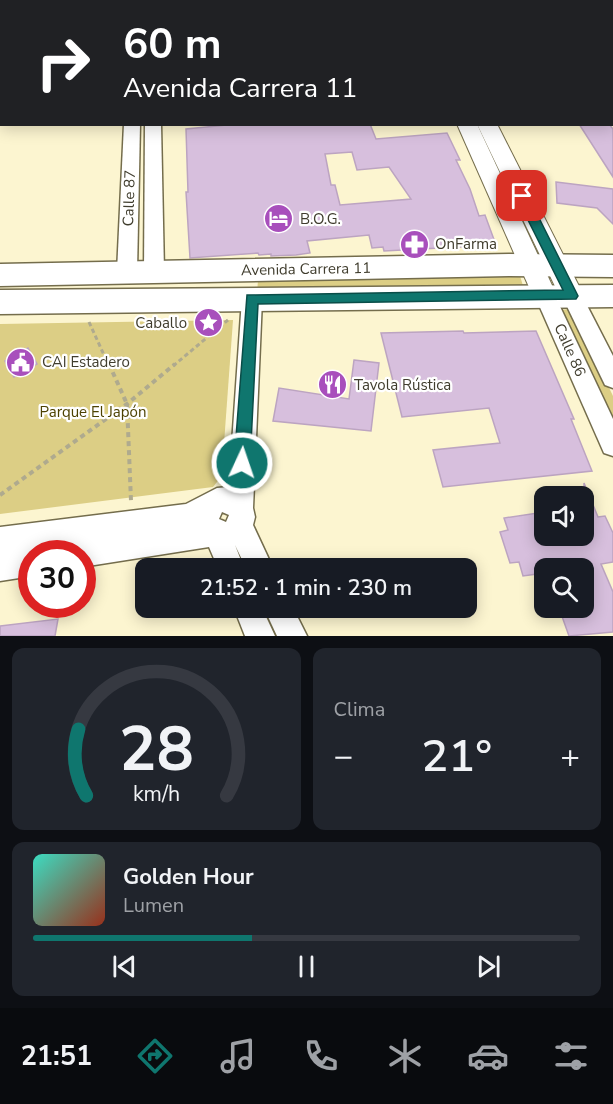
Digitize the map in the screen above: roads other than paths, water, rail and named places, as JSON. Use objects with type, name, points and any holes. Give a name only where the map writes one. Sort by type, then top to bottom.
[{"type":"main road","name":"Avenida Carrera 11","points":[[0,275],[544,265],[613,266]]},
{"type":"main road","name":"Avenida Carrera 11","points":[[0,302],[613,296]]},
{"type":"street","name":"Calle 87","points":[[132,126],[140,272]]},
{"type":"street","name":"Calle 87","points":[[140,272],[153,126]]},
{"type":"street","name":"Calle 86","points":[[468,126],[544,265]]},
{"type":"street","name":"Calle 86","points":[[488,126],[558,296],[613,445]]},
{"type":"street","name":"Calle 86","points":[[558,296],[613,378]]},
{"type":"street","points":[[229,558],[224,522],[252,299]]},
{"type":"street","points":[[0,540],[186,517],[224,522],[252,558]]},
{"type":"street","points":[[96,551],[224,522]]},
{"type":"street","points":[[0,567],[18,564]]},
{"type":"street","points":[[252,618],[260,636]]},
{"type":"street","points":[[283,618],[291,636]]},
{"type":"place","name":"B.O.G.","points":[[279,219]]},
{"type":"place","name":"OnFarma","points":[[414,244]]},
{"type":"place","name":"Caballo","points":[[208,323]]},
{"type":"place","name":"CAI Estadero","points":[[21,362]]},
{"type":"place","name":"Tavola Rústica","points":[[333,385]]},
{"type":"park label","name":"Parque El Japón","points":[[93,412]]}]
